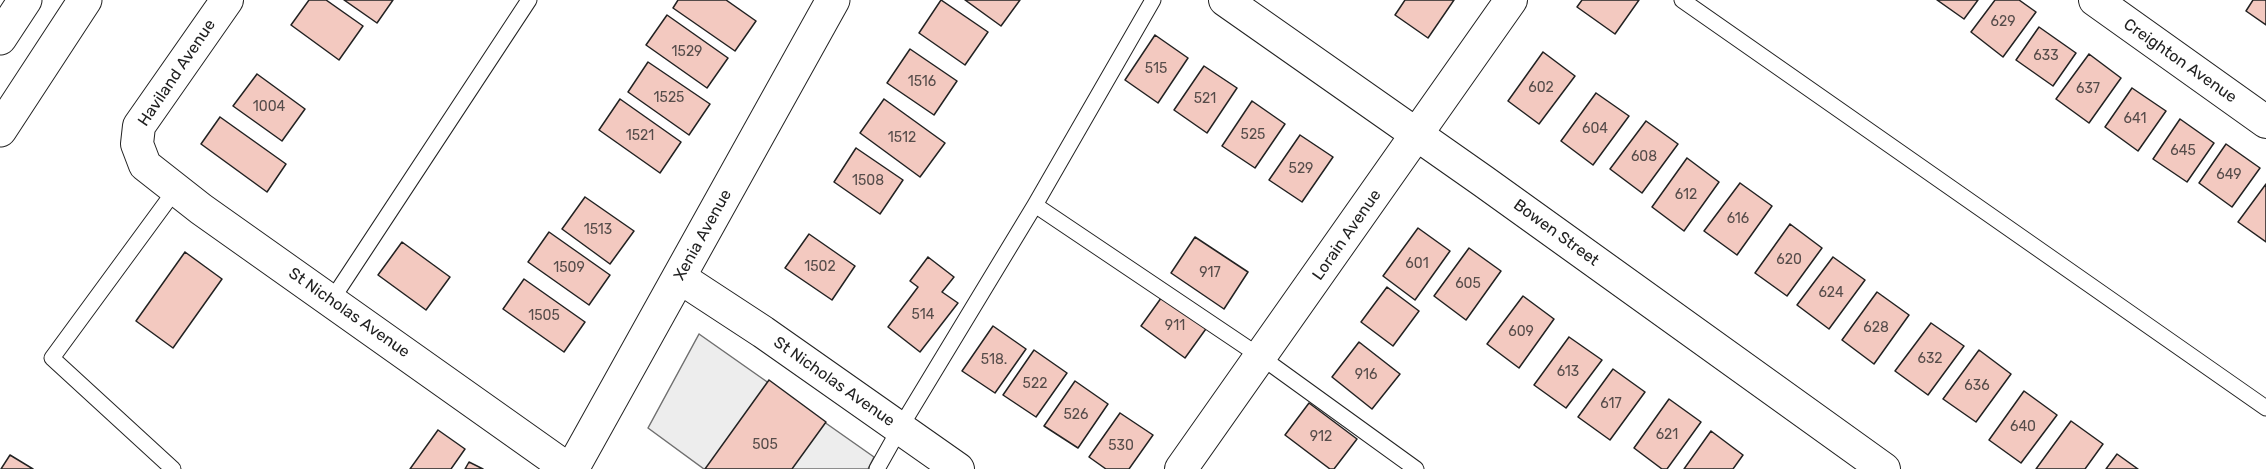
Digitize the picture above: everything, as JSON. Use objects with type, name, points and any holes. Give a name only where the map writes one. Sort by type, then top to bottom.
[{"type":"main road","points":[[0,38],[26,0]]},
{"type":"main road","points":[[0,130],[85,0]]},
{"type":"main road","name":"Xenia Avenue","points":[[573,469],[833,0]]},
{"type":"street","name":"Haviland Avenue","points":[[138,150],[139,126],[226,0]]},
{"type":"street","name":"Bowen Street","points":[[1225,0],[1483,181],[1884,469]]},
{"type":"street","name":"Lorain Avenue","points":[[1181,469],[1511,0]]},
{"type":"street","name":"Creighton Avenue","points":[[2095,0],[2266,122]]},
{"type":"street","name":"St Nicholas Avenue","points":[[138,150],[145,165],[176,189],[568,469]]},
{"type":"street","name":"St Nicholas Avenue","points":[[679,277],[763,332],[958,469]]},
{"type":"lane","points":[[331,301],[529,0]]},
{"type":"lane","points":[[877,469],[1153,0]]},
{"type":"lane","points":[[1682,0],[2266,408]]},
{"type":"lane","points":[[173,469],[52,358],[176,189]]},
{"type":"lane","points":[[1035,204],[1261,357],[1416,469]]},
{"type":"shaded area","points":[[699,334],[874,457],[868,469],[704,469],[648,428]]},
{"type":"building","points":[[309,0],[326,0],[363,26],[339,60],[291,25]]},
{"type":"building","points":[[344,0],[393,0],[377,23]]},
{"type":"building","points":[[678,0],[726,0],[756,21],[735,51],[673,8]]},
{"type":"building","points":[[941,0],[988,32],[965,65],[919,33]]},
{"type":"building","points":[[965,0],[1020,0],[1001,26]]},
{"type":"building","points":[[1405,0],[1454,0],[1428,38],[1395,15]]},
{"type":"building","points":[[1582,0],[1639,0],[1615,34],[1577,7]]},
{"type":"building","points":[[1937,0],[1978,0],[1964,19]]},
{"type":"building","points":[[1995,0],[2019,0],[2036,12],[2003,57],[1971,32]]},
{"type":"building","points":[[2253,0],[2266,0],[2266,25],[2246,11]]},
{"type":"building","points":[[667,15],[728,58],[707,88],[646,45]]},
{"type":"building","points":[[2039,27],[2076,53],[2053,86],[2016,60]]},
{"type":"building","points":[[1155,35],[1188,58],[1158,103],[1125,80]]},
{"type":"building","points":[[910,49],[957,81],[934,115],[887,83]]},
{"type":"building","points":[[1543,52],[1575,76],[1539,124],[1508,101]]},
{"type":"building","points":[[2089,54],[2121,78],[2089,123],[2056,99]]},
{"type":"building","points":[[648,62],[710,104],[689,135],[628,92]]},
{"type":"building","points":[[1204,66],[1237,88],[1207,133],[1174,110]]},
{"type":"building","points":[[257,74],[305,109],[282,141],[233,106]]},
{"type":"building","points":[[2132,88],[2166,111],[2138,151],[2105,127]]},
{"type":"building","points":[[1596,93],[1629,116],[1593,165],[1561,141]]},
{"type":"building","points":[[620,99],[681,142],[660,173],[599,130]]},
{"type":"building","points":[[884,99],[945,143],[920,177],[860,133]]},
{"type":"building","points":[[1252,101],[1285,124],[1255,168],[1222,146]]},
{"type":"building","points":[[220,117],[286,164],[267,192],[201,144]]},
{"type":"building","points":[[2180,119],[2214,143],[2187,182],[2153,159]]},
{"type":"building","points":[[1646,121],[1678,144],[1642,193],[1610,169]]},
{"type":"building","points":[[1300,135],[1333,157],[1302,202],[1269,180]]},
{"type":"building","points":[[2226,144],[2260,168],[2232,207],[2199,183]]},
{"type":"building","points":[[856,148],[903,180],[880,214],[834,182]]},
{"type":"building","points":[[1687,158],[1719,182],[1684,231],[1652,207]]},
{"type":"building","points":[[1740,183],[1772,206],[1737,255],[1704,231]]},
{"type":"building","points":[[2266,184],[2266,242],[2238,222]]},
{"type":"building","points":[[585,197],[634,231],[610,264],[562,229]]},
{"type":"building","points":[[1790,224],[1822,248],[1787,296],[1755,273]]},
{"type":"building","points":[[1418,228],[1450,251],[1415,300],[1383,276]]},
{"type":"building","points":[[549,232],[610,275],[589,305],[528,262]]},
{"type":"building","points":[[809,234],[855,266],[832,300],[785,268]]},
{"type":"building","points":[[1195,237],[1248,272],[1224,309],[1171,273]]},
{"type":"building","points":[[402,242],[450,277],[426,310],[378,275]]},
{"type":"building","points":[[1469,248],[1501,271],[1466,320],[1434,296]]},
{"type":"building","points":[[185,252],[222,279],[173,348],[136,321]]},
{"type":"building","points":[[928,257],[954,277],[942,292],[958,303],[920,352],[888,327],[918,287],[910,281]]},
{"type":"building","points":[[1833,257],[1865,280],[1829,329],[1797,305]]},
{"type":"building","points":[[524,279],[585,322],[564,352],[503,309]]},
{"type":"building","points":[[1387,287],[1419,311],[1393,346],[1361,322]]},
{"type":"building","points":[[1877,292],[1909,315],[1874,364],[1842,340]]},
{"type":"building","points":[[1164,294],[1208,326],[1185,358],[1141,326]]},
{"type":"building","points":[[1523,296],[1554,319],[1519,368],[1487,344]]},
{"type":"building","points":[[1931,323],[1964,346],[1928,395],[1895,371]]},
{"type":"building","points":[[993,326],[1026,349],[995,393],[962,371]]},
{"type":"building","points":[[1569,337],[1602,360],[1566,408],[1534,385]]},
{"type":"building","points":[[1359,342],[1400,374],[1372,409],[1332,377]]},
{"type":"building","points":[[1034,350],[1067,373],[1036,417],[1003,395]]},
{"type":"building","points":[[1979,350],[2011,374],[1976,422],[1943,399]]},
{"type":"building","points":[[1613,369],[1645,392],[1610,440],[1578,417]]},
{"type":"building","points":[[769,380],[826,422],[792,469],[705,469]]},
{"type":"building","points":[[1075,381],[1108,404],[1078,448],[1044,426]]},
{"type":"building","points":[[2024,391],[2057,415],[2021,463],[1989,440]]},
{"type":"building","points":[[1669,399],[1701,422],[1667,469],[1662,469],[1634,448]]},
{"type":"building","points":[[1309,403],[1357,439],[1334,469],[1330,469],[1285,435]]},
{"type":"building","points":[[1120,413],[1153,435],[1129,469],[1106,469],[1089,457]]},
{"type":"building","points":[[2071,421],[2103,444],[2085,469],[2036,469]]},
{"type":"building","points":[[438,430],[465,449],[451,469],[410,469]]},
{"type":"building","points":[[1711,431],[1743,455],[1733,469],[1684,469]]},
{"type":"building","points":[[2117,454],[2138,469],[2106,469]]},
{"type":"building","points":[[10,455],[33,469],[1,469]]},
{"type":"building","points":[[469,462],[483,469],[465,469]]}]
